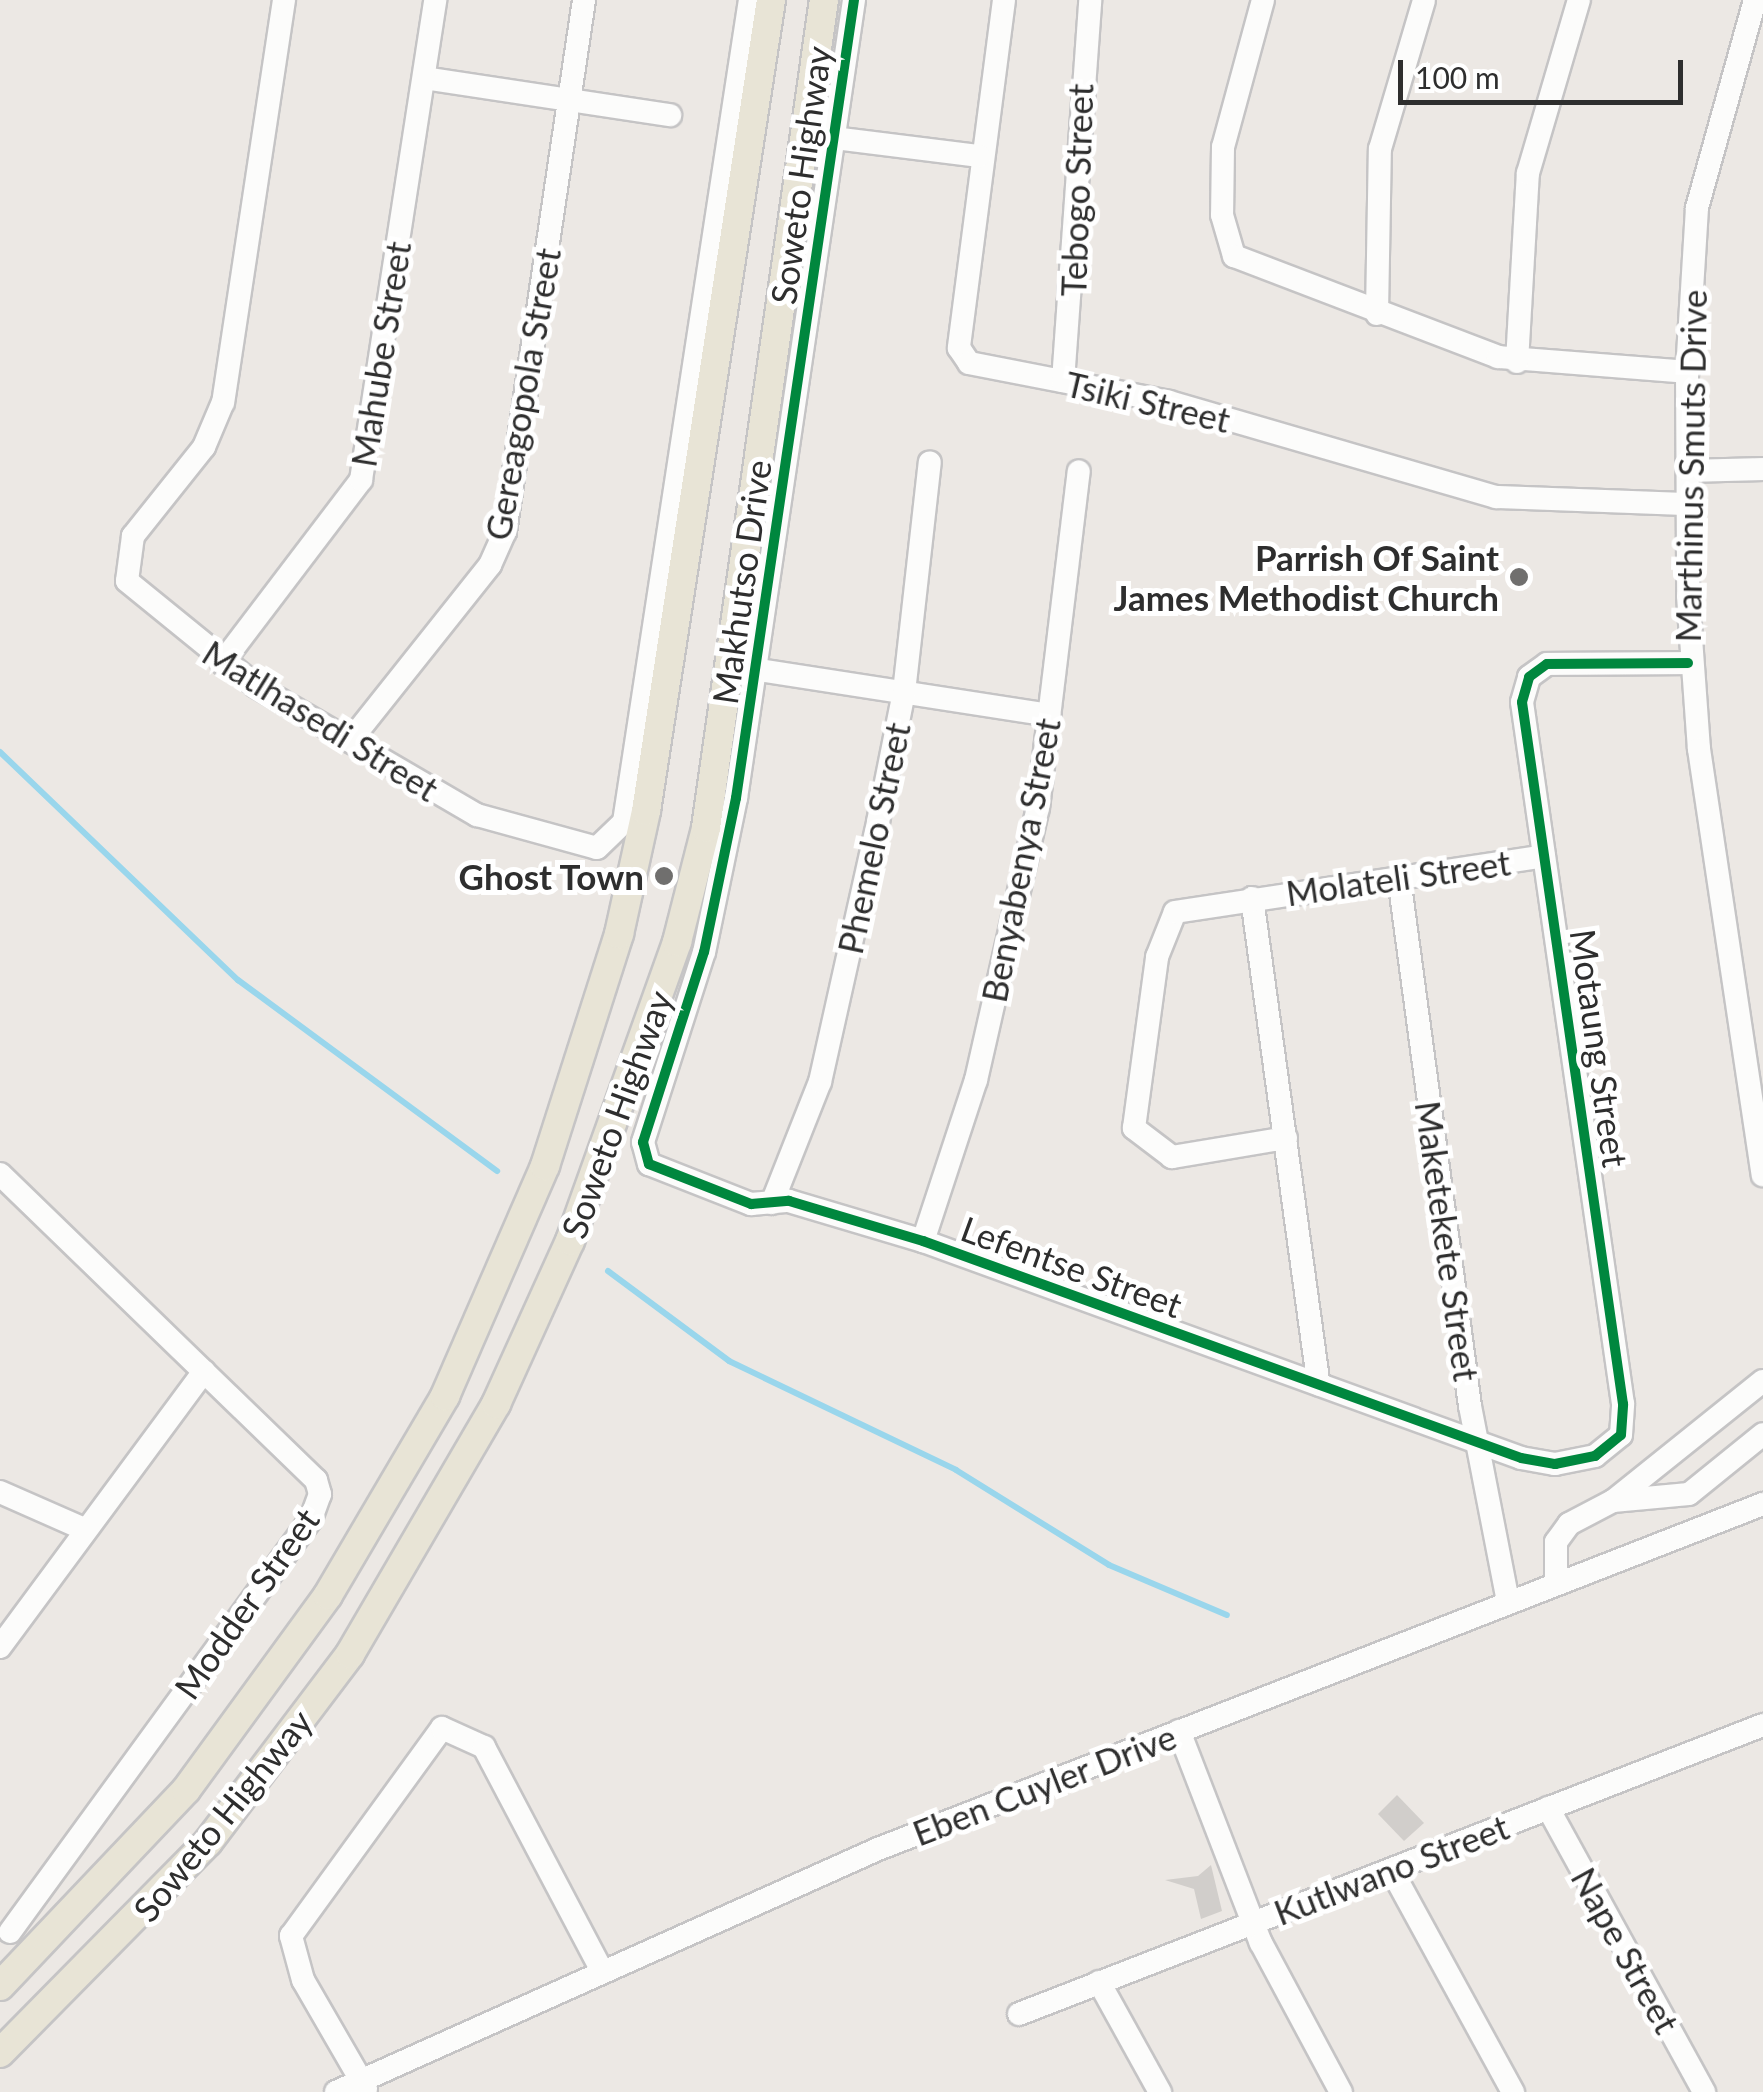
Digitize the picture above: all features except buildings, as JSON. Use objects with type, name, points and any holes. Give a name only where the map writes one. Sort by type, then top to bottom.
[{"type":"main road","name":"Soweto Highway","points":[[0,1986],[186,1790],[328,1596],[445,1396],[545,1166],[620,934],[646,811],[771,0]]},
{"type":"main road","name":"Soweto Highway","points":[[0,2053],[114,1945],[261,1778],[422,1540],[496,1404],[570,1242],[678,942],[743,667],[824,0]]},
{"type":"street","name":"Matlhasedi Street","points":[[284,0],[220,412],[125,553],[127,581],[222,663],[488,820],[604,846],[624,822],[750,0]]},
{"type":"street","name":"Mahube Street","points":[[222,663],[360,480],[435,0]]},
{"type":"street","name":"Gereagopola Street","points":[[350,741],[490,565],[505,532],[584,0]]},
{"type":"street","name":"Makhutso Drive","points":[[647,1162],[645,1134],[708,934],[743,667],[854,0]]},
{"type":"street","name":"Tsiki Street","points":[[1004,0],[980,156],[961,352],[975,367],[1169,402],[1496,496],[1687,504]]},
{"type":"street","name":"Tebogo Street","points":[[1062,381],[1090,0]]},
{"type":"street","points":[[1264,0],[1226,124],[1224,240],[1252,267],[1518,362],[1687,372]]},
{"type":"street","points":[[1377,314],[1380,149],[1424,0]]},
{"type":"street","points":[[1518,362],[1528,173],[1579,0]]},
{"type":"street","name":"Marthinus Smuts Drive","points":[[1755,0],[1704,167],[1687,372],[1688,663],[1763,1174]]},
{"type":"street","points":[[424,78],[670,115]]},
{"type":"street","points":[[834,138],[980,156]]},
{"type":"street","name":"Phemelo Street","points":[[772,1203],[820,1082],[904,692],[930,462]]},
{"type":"street","points":[[1688,471],[1763,469]]},
{"type":"street","name":"Benyabenya Street","points":[[923,1241],[962,1131],[1010,938],[1049,715],[1078,471]]},
{"type":"street","name":"Motaung Street","points":[[1476,1442],[1565,1463],[1611,1448],[1624,1422],[1522,712],[1529,678],[1547,664],[1688,663]]},
{"type":"street","points":[[743,667],[1049,715]]},
{"type":"street","name":"Molateli Street","points":[[1286,1138],[1172,1157],[1147,1145],[1132,1121],[1166,923],[1189,906],[1544,856]]},
{"type":"street","name":"Maketekete Street","points":[[1399,878],[1476,1442],[1508,1602]]},
{"type":"street","name":"Molateli Street","points":[[1252,898],[1319,1384]]},
{"type":"street","name":"Lefentse Street","points":[[647,1162],[751,1204],[810,1206],[923,1241],[1476,1442]]},
{"type":"street","name":"Modder Street","points":[[0,1174],[316,1480],[318,1508],[10,1932]]},
{"type":"street","points":[[0,1647],[204,1371]]},
{"type":"street","points":[[1556,1584],[1556,1542],[1570,1524],[1613,1501],[1763,1381]]},
{"type":"street","points":[[1613,1501],[1689,1494],[1763,1434]]},
{"type":"street","points":[[0,1492],[86,1530]]},
{"type":"street","name":"Eben Cuyler Drive","points":[[336,2092],[364,2086],[602,1971],[860,1856],[1763,1504]]},
{"type":"street","name":"Kutlwano Street","points":[[1018,2014],[1763,1725]]},
{"type":"street","points":[[364,2086],[303,1980],[290,1936],[442,1728],[484,1748],[602,1971]]},
{"type":"street","points":[[1179,1731],[1252,1922],[1341,2092]]},
{"type":"street","name":"Nape Street","points":[[1548,1808],[1704,2092]]},
{"type":"street","points":[[1392,1871],[1513,2092]]},
{"type":"street","points":[[1100,1982],[1160,2092]]},
{"type":"waterway","points":[[0,752],[238,980],[497,1171]]},
{"type":"waterway","points":[[608,1271],[729,1361],[956,1470],[1109,1565],[1227,1615]]},
{"type":"cycle path","points":[[854,0],[736,798],[704,952],[643,1142],[649,1164],[751,1204],[789,1201],[923,1241],[1521,1458],[1555,1464],[1595,1456],[1621,1435],[1623,1404],[1522,702],[1529,677],[1547,664],[1688,663]]},
{"type":"place","name":"Parrish Of Saint James Methodist Church","points":[[1519,577]]},
{"type":"place","name":"Ghost Town","points":[[664,876]]}]
